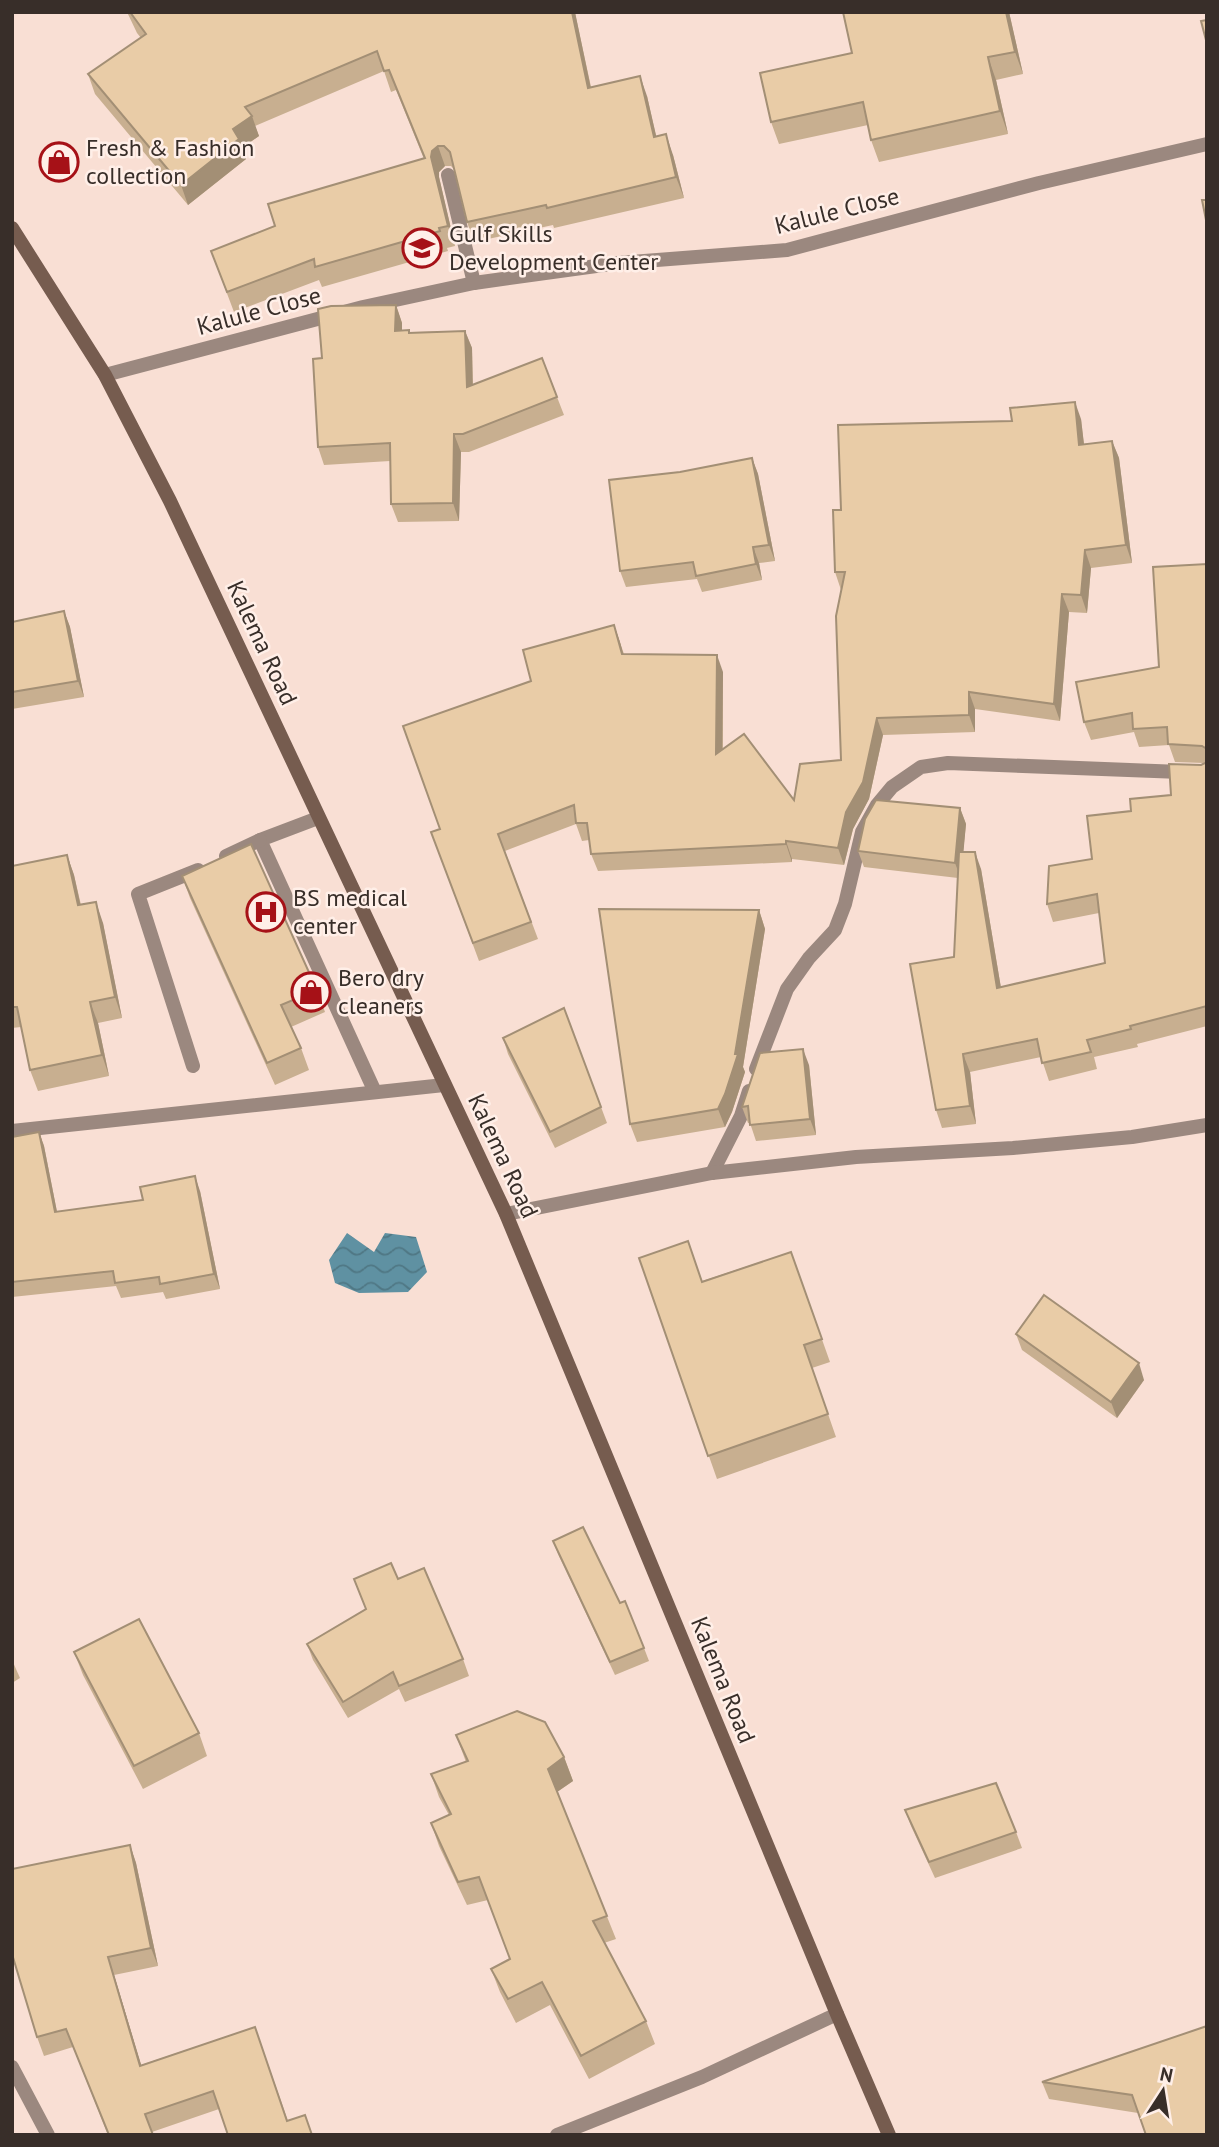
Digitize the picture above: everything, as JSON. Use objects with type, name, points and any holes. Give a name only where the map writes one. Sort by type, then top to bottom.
[{"type":"street","name":"Kalule Close","points":[[105,375],[363,306],[474,282],[618,263],[787,250],[1039,183],[1207,144]]},
{"type":"street","points":[[448,175],[474,282]]},
{"type":"street","name":"Kalema Road","points":[[12,228],[105,375],[170,501],[506,1214],[889,2135]]},
{"type":"street","points":[[712,1173],[741,1116],[755,1071],[787,989],[809,958],[835,930],[845,904],[862,832],[877,805],[892,787],[921,767],[948,763],[1207,773]]},
{"type":"street","points":[[193,1066],[138,894],[194,872],[260,840],[318,818]]},
{"type":"street","points":[[260,840],[375,1092]]},
{"type":"street","points":[[12,1132],[444,1085]]},
{"type":"street","points":[[506,1214],[712,1173],[856,1157],[1013,1148],[1132,1137],[1207,1125]]},
{"type":"street","points":[[558,2135],[702,2077],[837,2014]]},
{"type":"street","points":[[12,2067],[48,2135]]},
{"type":"water","points":[[347,1233],[374,1252],[385,1233],[416,1237],[427,1272],[408,1292],[359,1293],[335,1283],[329,1260]]},
{"type":"building","points":[[130,12],[572,12],[588,88],[640,76],[654,137],[666,134],[676,177],[547,208],[546,205],[467,222],[450,152],[444,146],[438,146],[432,151],[431,157],[448,226],[439,228],[440,231],[315,267],[314,259],[227,292],[211,251],[275,226],[268,204],[425,158],[389,70],[384,71],[377,51],[245,107],[252,116],[233,129],[239,139],[181,185],[88,74],[146,34]]},
{"type":"building","points":[[843,12],[1006,12],[1015,52],[988,57],[1000,111],[871,140],[863,102],[771,122],[760,73],[852,53]]},
{"type":"building","points":[[1207,20],[1207,44],[1201,21]]},
{"type":"building","points":[[1202,200],[1207,200],[1207,225]]},
{"type":"building","points":[[396,305],[395,331],[465,331],[467,387],[542,358],[557,397],[463,434],[454,434],[453,503],[391,504],[390,443],[318,447],[313,359],[322,358],[318,309],[331,306]]},
{"type":"building","points":[[1075,402],[1079,445],[1112,441],[1126,545],[1085,550],[1081,595],[1062,594],[1054,704],[969,692],[969,715],[877,718],[863,782],[846,812],[838,848],[786,841],[786,844],[591,854],[587,823],[576,823],[574,805],[498,834],[531,922],[473,943],[431,832],[440,829],[403,726],[531,681],[523,650],[614,625],[622,654],[717,655],[716,754],[744,734],[794,800],[800,764],[841,760],[836,616],[845,572],[835,572],[833,510],[841,510],[838,425],[1012,421],[1010,408]]},
{"type":"building","points":[[752,458],[769,545],[753,547],[756,564],[696,576],[693,562],[620,571],[609,480],[680,472]]},
{"type":"building","points":[[1207,564],[1207,749],[1202,746],[1168,744],[1167,727],[1133,729],[1132,713],[1084,722],[1076,682],[1159,667],[1153,567]]},
{"type":"building","points":[[64,611],[78,681],[12,692],[12,622]]},
{"type":"building","points":[[1207,762],[1207,1006],[1087,1040],[1091,1052],[1042,1063],[1037,1039],[963,1054],[970,1106],[936,1110],[910,964],[954,957],[959,852],[975,852],[997,988],[1105,963],[1097,894],[1047,904],[1049,866],[1092,859],[1087,816],[1131,811],[1130,799],[1171,795],[1169,764],[1201,765]]},
{"type":"building","points":[[876,800],[960,808],[955,863],[858,851],[865,819]]},
{"type":"building","points":[[251,844],[317,990],[281,1005],[301,1048],[267,1063],[182,876]]},
{"type":"building","points":[[67,855],[78,905],[96,902],[115,997],[90,1002],[102,1055],[30,1070],[17,1007],[12,1007],[12,866]]},
{"type":"building","points":[[599,909],[759,910],[735,1054],[738,1054],[718,1109],[630,1124]]},
{"type":"building","points":[[564,1008],[601,1107],[550,1132],[503,1038]]},
{"type":"building","points":[[803,1049],[810,1119],[750,1125],[748,1106],[742,1107],[760,1053]]},
{"type":"building","points":[[39,1132],[55,1212],[143,1200],[140,1187],[195,1176],[214,1274],[160,1284],[159,1277],[115,1283],[113,1271],[12,1282],[12,1137]]},
{"type":"building","points":[[688,1241],[702,1282],[791,1252],[822,1339],[804,1345],[828,1414],[708,1456],[639,1258]]},
{"type":"building","points":[[1044,1295],[1139,1363],[1111,1402],[1016,1334]]},
{"type":"building","points":[[583,1527],[620,1603],[625,1601],[644,1648],[610,1662],[553,1541]]},
{"type":"building","points":[[391,1563],[398,1579],[424,1568],[463,1659],[399,1686],[393,1672],[343,1702],[307,1644],[366,1609],[354,1579]]},
{"type":"building","points":[[139,1619],[199,1733],[134,1766],[74,1652]]},
{"type":"building","points":[[517,1711],[545,1722],[564,1757],[548,1769],[607,1916],[593,1921],[646,2021],[581,2056],[542,1982],[508,1999],[491,1969],[510,1959],[479,1877],[458,1882],[431,1823],[451,1814],[431,1774],[468,1761],[456,1735]]},
{"type":"building","points":[[996,1783],[1016,1832],[929,1862],[905,1810]]},
{"type":"building","points":[[130,1845],[151,1948],[108,1957],[140,2066],[255,2027],[287,2121],[305,2115],[312,2135],[228,2135],[213,2091],[145,2114],[153,2135],[109,2135],[66,2029],[37,2037],[12,1954],[12,1869]]},
{"type":"building","points":[[1207,2026],[1207,2135],[1146,2135],[1132,2095],[1042,2082]]},
{"type":"place","name":"Fresh & Fashion collection","points":[[59,162]]},
{"type":"place","name":"Gulf Skills Development Center","points":[[422,248]]},
{"type":"place","name":"BS medical center","points":[[266,912]]},
{"type":"place","name":"Bero dry cleaners","points":[[311,992]]}]
